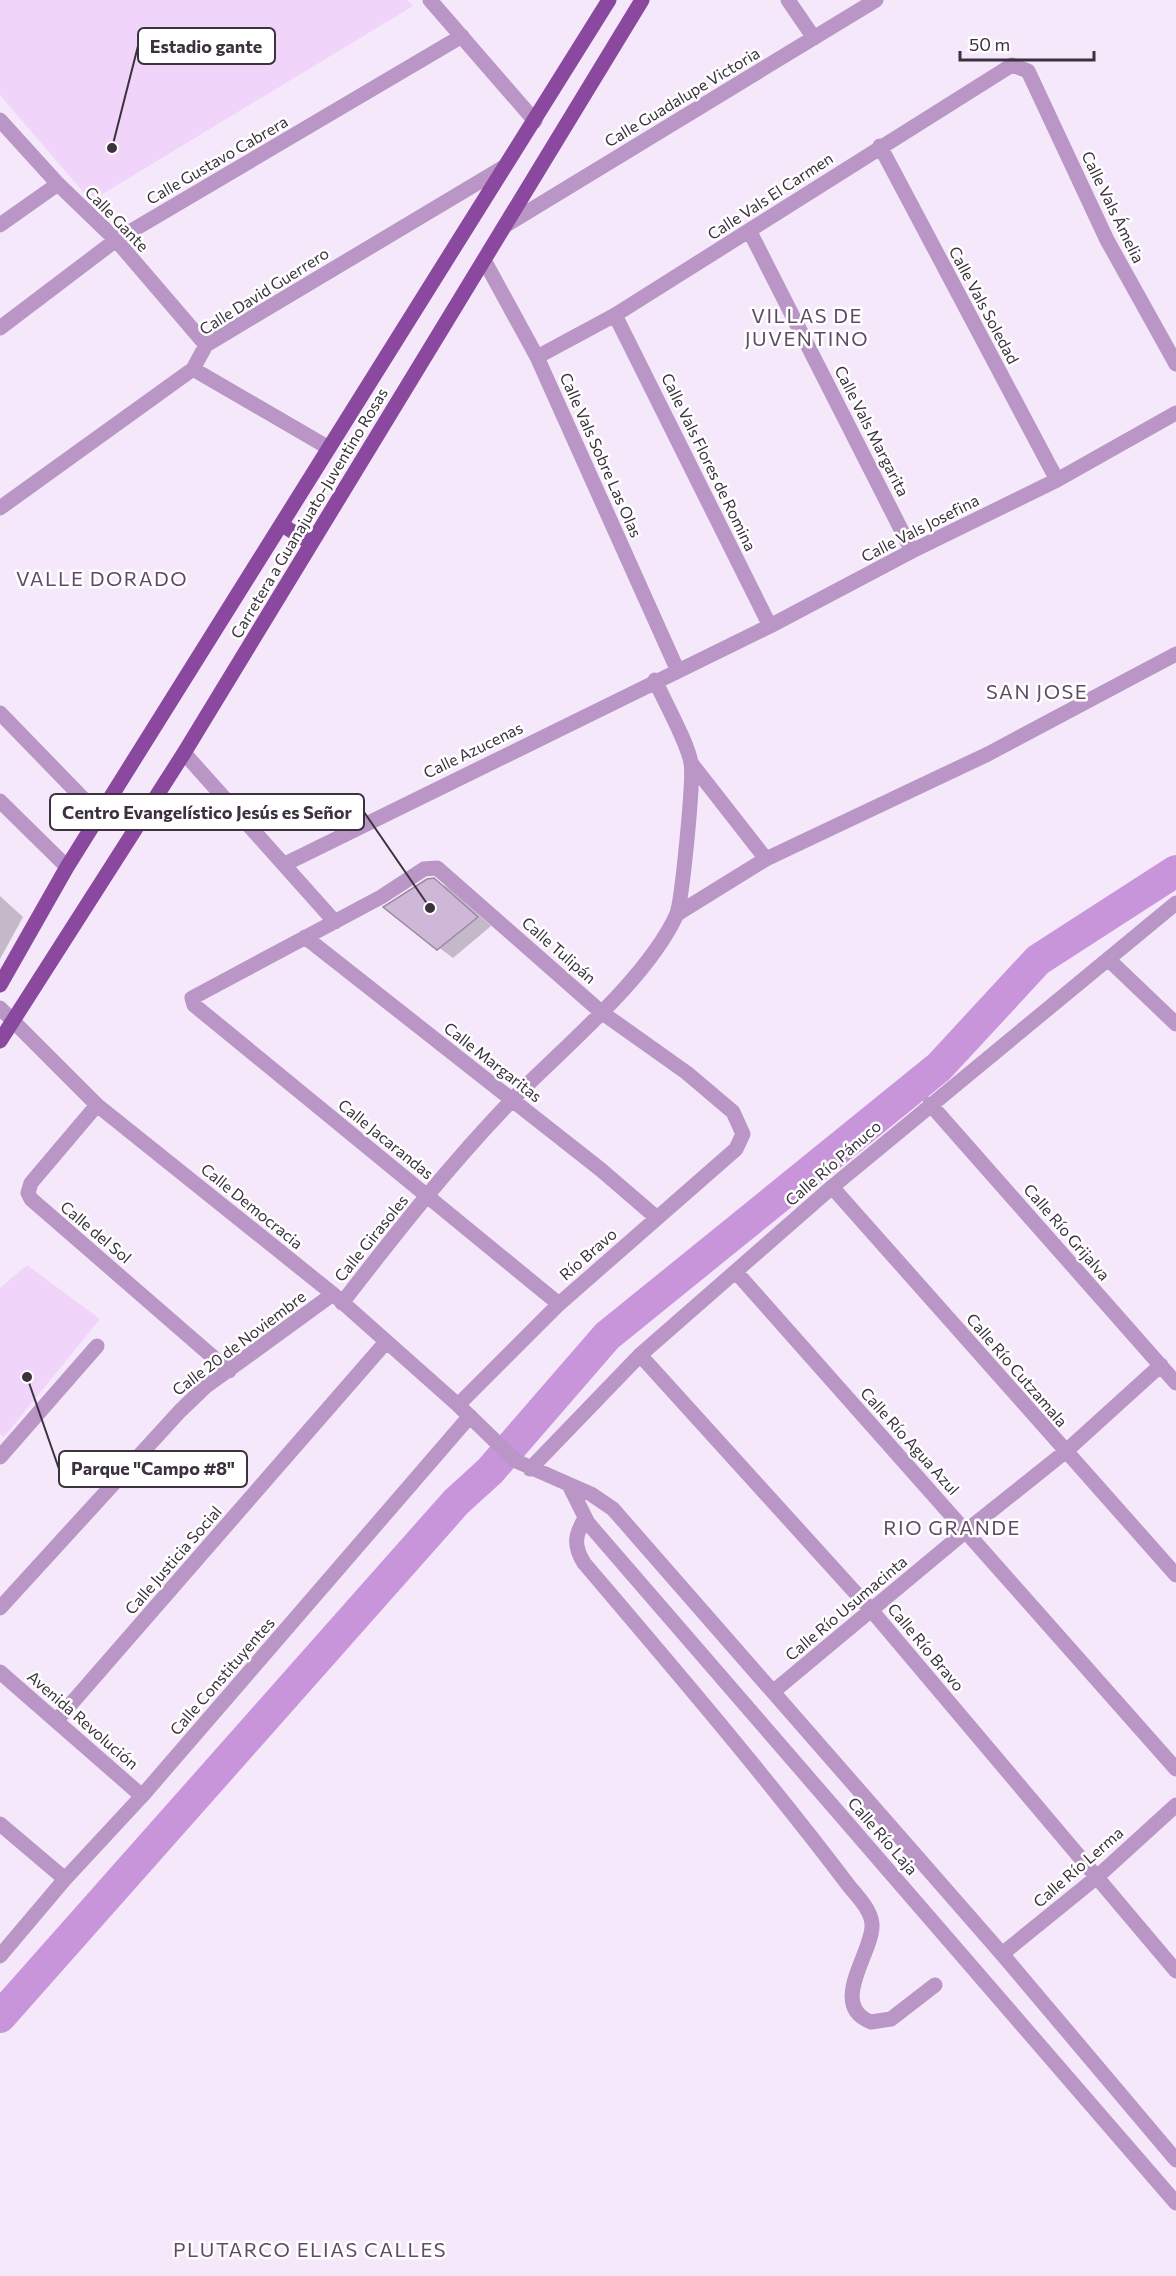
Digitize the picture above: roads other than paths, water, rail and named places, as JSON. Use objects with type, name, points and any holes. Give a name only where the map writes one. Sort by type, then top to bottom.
[{"type":"main road","name":"Carretera a Guanajuato-Juventino Rosas","points":[[0,985],[67,867],[609,0]]},
{"type":"main road","name":"Carretera a Guanajuato-Juventino Rosas","points":[[0,1041],[184,753],[642,0]]},
{"type":"main road","points":[[282,525],[311,543]]},
{"type":"street","points":[[430,0],[535,121]]},
{"type":"street","points":[[788,0],[814,38]]},
{"type":"street","name":"Calle Guadalupe Victoria","points":[[506,225],[876,0]]},
{"type":"street","name":"Calle Gustavo Cabrera","points":[[0,328],[116,240],[462,36]]},
{"type":"street","name":"Calle Vals El Carmen","points":[[537,357],[615,315],[1012,65],[1020,66]]},
{"type":"street","name":"Calle Vals Ámelia","points":[[1020,66],[1028,71],[1107,240],[1176,364]]},
{"type":"street","name":"Calle Gante","points":[[0,120],[58,184],[116,240],[206,345]]},
{"type":"street","name":"Calle Vals Soledad","points":[[880,146],[1057,480]]},
{"type":"street","name":"Calle David Guerrero","points":[[0,508],[193,369],[206,345],[504,167]]},
{"type":"street","points":[[0,225],[58,184]]},
{"type":"street","name":"Calle Vals Margarita","points":[[750,232],[912,551]]},
{"type":"street","name":"Calle Vals Sobre Las Olas","points":[[484,260],[537,357],[677,669]]},
{"type":"street","name":"Calle Vals Flores de Romina","points":[[615,315],[770,626]]},
{"type":"street","points":[[193,369],[329,448]]},
{"type":"street","name":"Calle Vals Josefina","points":[[677,669],[770,626],[912,551],[1057,480],[1176,413]]},
{"type":"street","points":[[677,914],[766,859],[988,754],[1176,654]]},
{"type":"street","name":"Calle Azucenas","points":[[285,864],[677,669]]},
{"type":"street","points":[[655,680],[691,763],[766,859]]},
{"type":"street","points":[[0,713],[100,816]]},
{"type":"street","points":[[184,753],[335,922],[305,937]]},
{"type":"street","points":[[677,914],[691,763]]},
{"type":"street","points":[[0,801],[67,867]]},
{"type":"street","name":"Calle Tulipán","points":[[335,922],[424,869],[437,868],[601,1012],[687,1073],[733,1112],[743,1134]]},
{"type":"street","name":"Calle Río Pánuco","points":[[530,1469],[640,1355],[930,1104],[1176,903]]},
{"type":"street","name":"Calle Girasoles","points":[[337,1299],[513,1100],[601,1012],[661,943],[677,914]]},
{"type":"street","name":"Calle Jacarandas","points":[[305,937],[194,996],[191,1001],[559,1304]]},
{"type":"street","name":"Calle Margaritas","points":[[305,937],[513,1100],[657,1218]]},
{"type":"street","points":[[1108,958],[1176,1024]]},
{"type":"street","name":"Calle Democracia","points":[[0,1008],[98,1104],[337,1299],[458,1405],[516,1461]]},
{"type":"street","name":"Calle del Sol","points":[[98,1104],[31,1183],[28,1193],[30,1199],[229,1371]]},
{"type":"street","name":"Calle Río Grijalva","points":[[930,1104],[1176,1383]]},
{"type":"street","name":"Río Bravo","points":[[458,1405],[559,1304],[736,1149],[743,1134]]},
{"type":"street","name":"Calle Río Cutzamala","points":[[832,1187],[1176,1575]]},
{"type":"street","name":"Calle Río Agua Azul","points":[[736,1272],[1176,1769]]},
{"type":"street","name":"Calle 20 de Noviembre","points":[[0,1608],[180,1411],[205,1387],[337,1299]]},
{"type":"street","name":"Calle Justicia Social","points":[[57,1720],[386,1342]]},
{"type":"street","points":[[0,1457],[97,1346]]},
{"type":"street","name":"Calle Río Bravo","points":[[640,1355],[872,1611],[1176,1971]]},
{"type":"street","name":"Calle Río Usumacinta","points":[[774,1691],[1065,1452],[1161,1365]]},
{"type":"street","name":"Calle Constituyentes","points":[[0,1956],[65,1879],[142,1796],[470,1416]]},
{"type":"street","name":"Calle Río Laja","points":[[516,1461],[570,1487],[591,1494],[613,1509],[1002,1954],[1176,2160]]},
{"type":"street","name":"Calle Río Laja","points":[[570,1487],[585,1518],[1176,2203]]},
{"type":"street","points":[[585,1518],[576,1534],[576,1542],[584,1563],[825,1854],[868,1913],[872,1931],[860,1960],[852,1993],[855,2009],[871,2022],[891,2019],[935,1985]]},
{"type":"street","name":"Avenida Revolución","points":[[0,1672],[142,1796]]},
{"type":"street","name":"Calle Río Lerma","points":[[1002,1954],[1097,1877],[1176,1805]]},
{"type":"street","points":[[0,1824],[65,1879]]},
{"type":"waterway","points":[[0,2017],[456,1502],[490,1471],[607,1336],[939,1067],[1038,960],[1176,871]]},
{"type":"place","name":"Estadio gante","points":[[112,148]]},
{"type":"place","name":"Centro Evangelístico Jesús es Señor","points":[[430,908]]},
{"type":"place","name":"Parque \"Campo #8\"","points":[[27,1377]]},
{"type":"district","name":"VILLAS DE JUVENTINO","points":[[807,328]]},
{"type":"district","name":"VALLE DORADO","points":[[102,579]]},
{"type":"district","name":"SAN JOSE","points":[[1037,692]]},
{"type":"district","name":"RIO GRANDE","points":[[952,1528]]},
{"type":"district","name":"PLUTARCO ELIAS CALLES","points":[[310,2250]]}]
